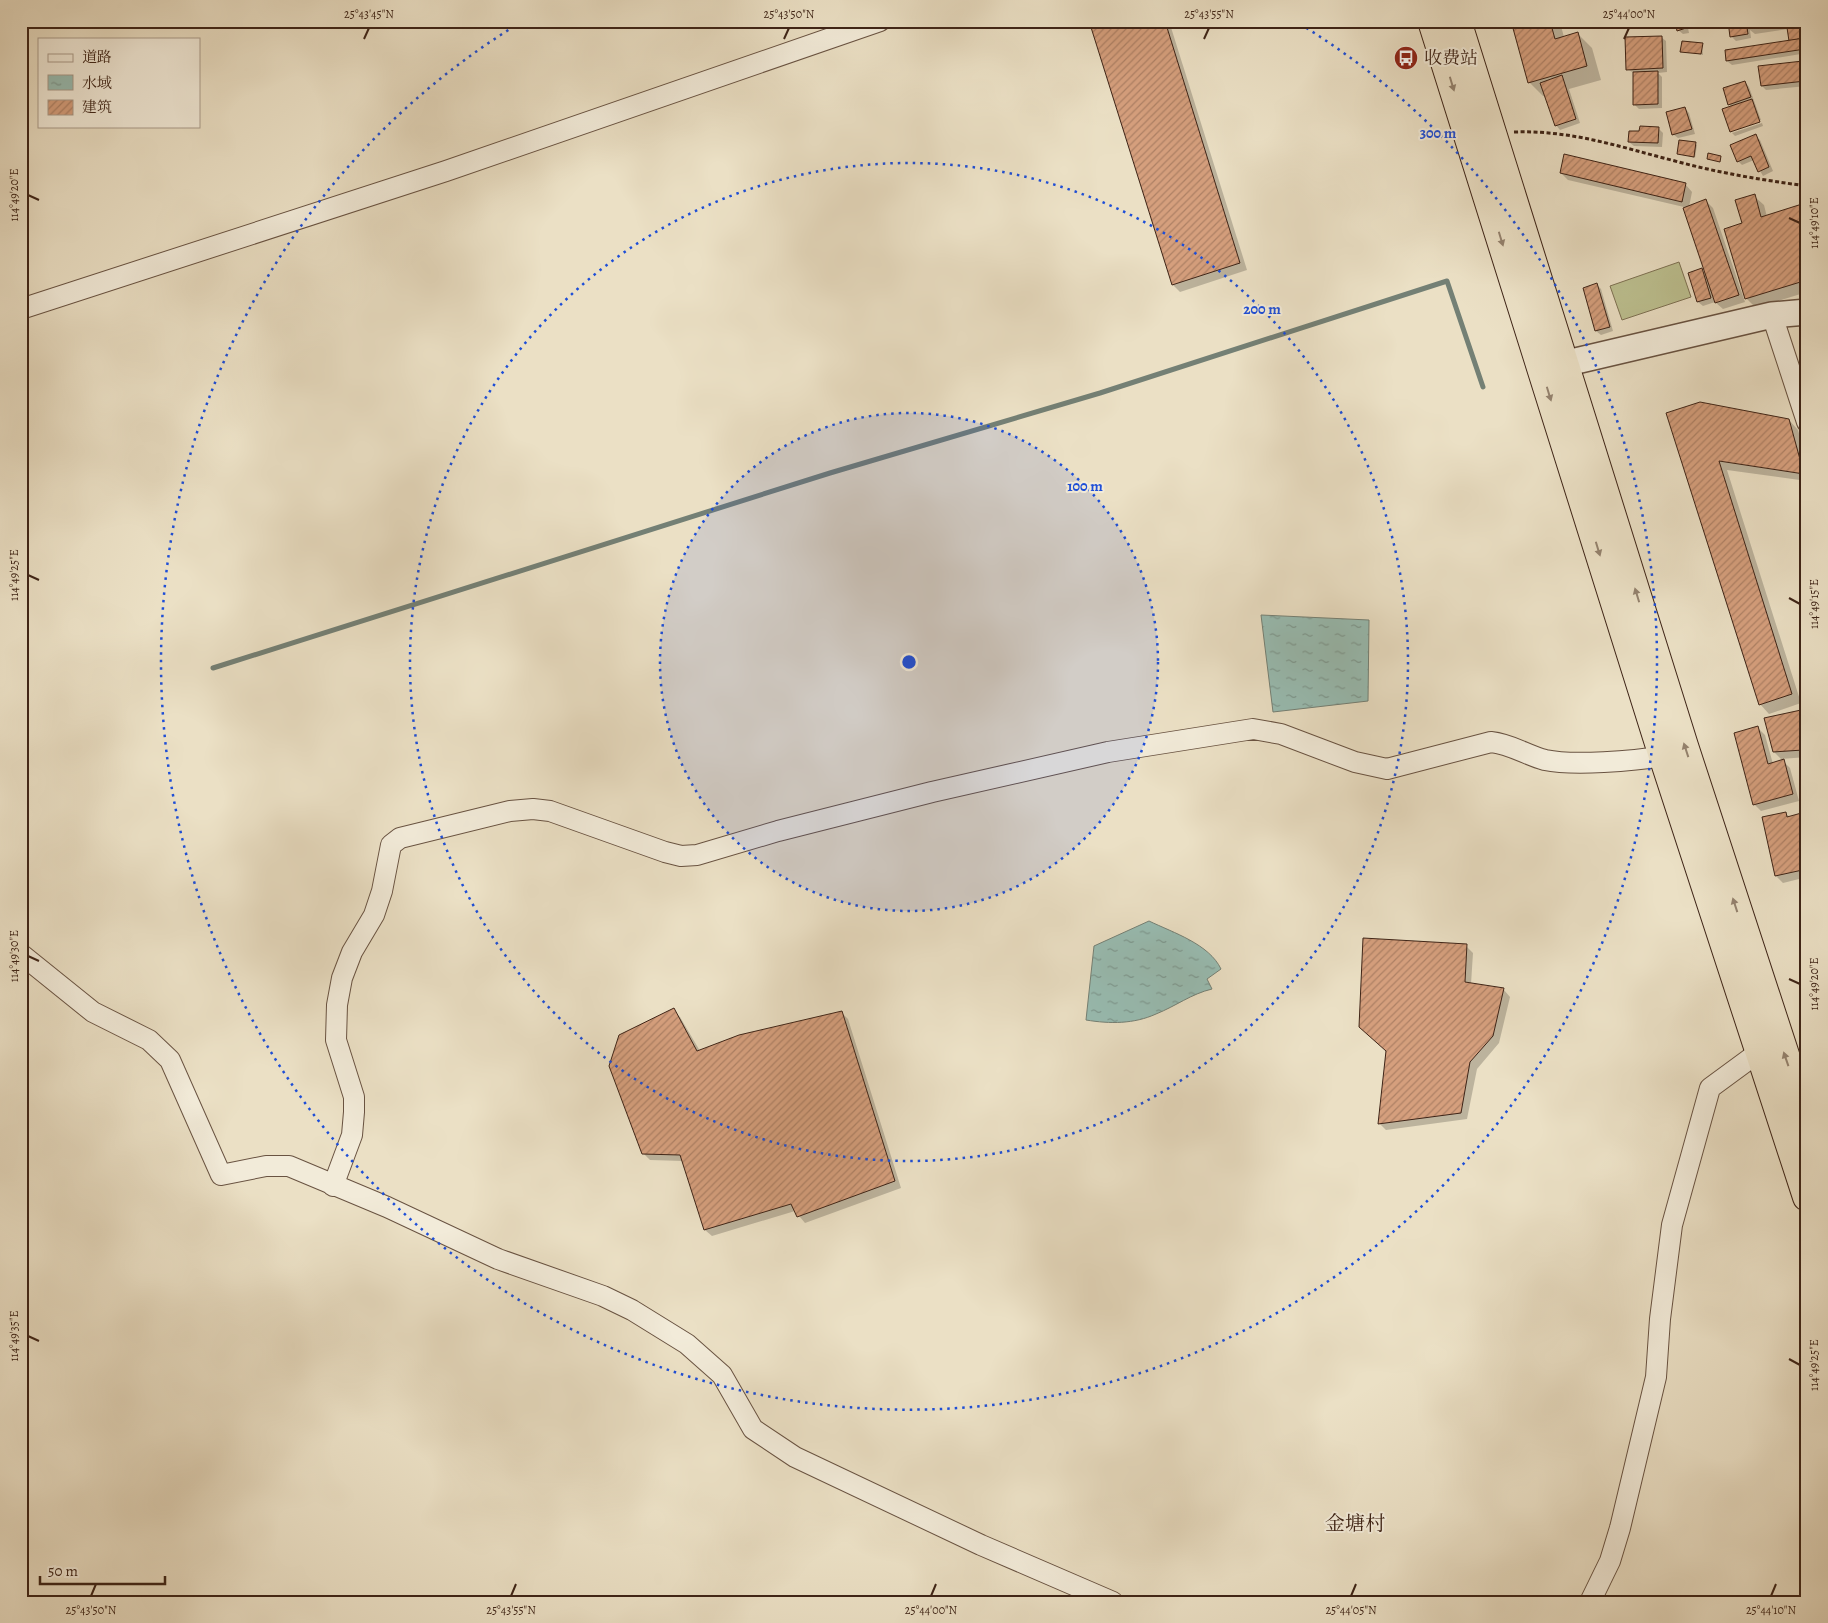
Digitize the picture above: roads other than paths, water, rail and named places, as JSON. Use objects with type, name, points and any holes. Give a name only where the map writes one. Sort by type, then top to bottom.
[{"type":"highway","points":[[1432,21],[1684,746],[1807,1122]]},
{"type":"highway","points":[[1457,21],[1494,133],[1553,366],[1663,756],[1807,1197]]},
{"type":"street","points":[[21,309],[446,171],[880,21]]},
{"type":"street","points":[[1553,366],[1772,315],[1807,312]]},
{"type":"street","points":[[1772,315],[1807,422]]},
{"type":"street","points":[[333,1186],[352,1135],[354,1112],[354,1097],[336,1040],[337,1006],[342,978],[352,952],[374,915],[382,891],[391,844],[400,838],[510,811],[533,809],[550,811],[665,852],[680,856],[697,855],[778,831],[932,792],[1108,752],[1253,729],[1281,734],[1374,768],[1404,765],[1491,742],[1506,743],[1544,759],[1562,762],[1637,761],[1663,756]]},
{"type":"street","points":[[21,954],[93,1012],[149,1040],[170,1060],[221,1175],[278,1165],[289,1166],[387,1207],[498,1259],[603,1296],[632,1310],[687,1344],[722,1375],[752,1429],[795,1457],[981,1545],[1113,1602]]},
{"type":"street","points":[[1590,1602],[1610,1561],[1620,1528],[1656,1377],[1660,1319],[1672,1225],[1710,1088],[1759,1052]]},
{"type":"water","points":[[1261,615],[1369,620],[1368,701],[1273,712]]},
{"type":"water","points":[[1149,921],[1190,940],[1200,946],[1215,960],[1221,969],[1207,979],[1212,989],[1139,1020],[1104,1022],[1086,1020],[1094,946]]},
{"type":"waterway","points":[[213,668],[830,473],[1100,393],[1447,281],[1483,387]]},
{"type":"place","name":"收费站","points":[[1406,58]]},
{"type":"district","name":"金塘村","points":[[1355,1523]]}]
